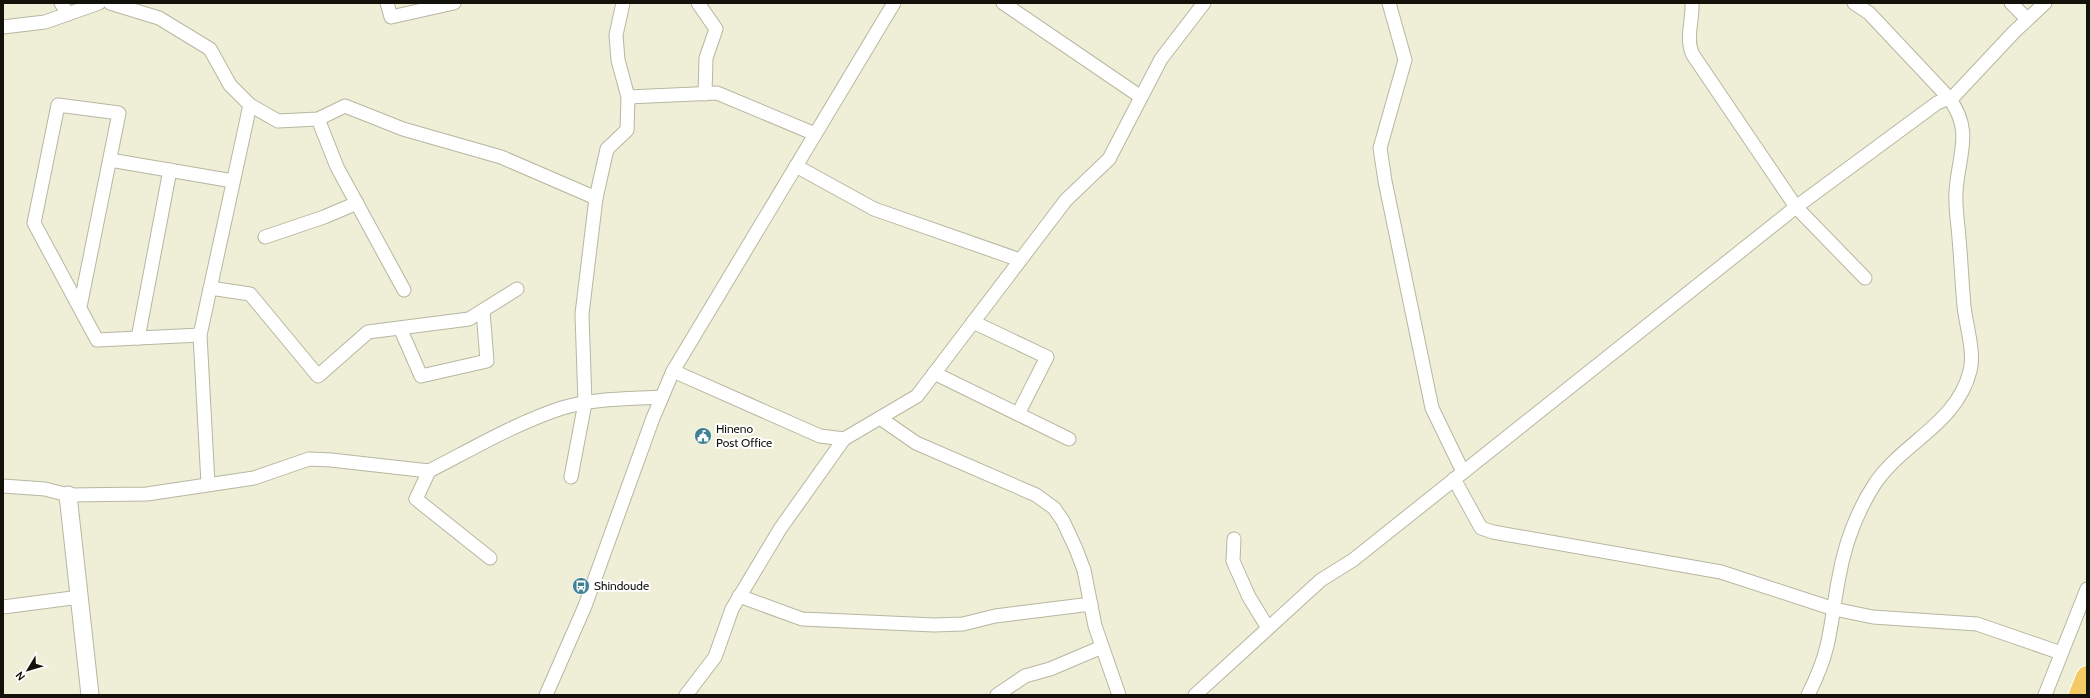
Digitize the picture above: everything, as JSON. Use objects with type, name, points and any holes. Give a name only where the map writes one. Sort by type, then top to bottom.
[{"type":"highway","points":[[2080,695],[2087,677]]},
{"type":"street","points":[[3,27],[45,22],[64,9],[99,3]]},
{"type":"street","points":[[110,3],[158,18],[210,49],[230,85],[250,105],[278,121],[318,119],[345,106],[402,129],[501,157],[596,198]]},
{"type":"street","points":[[387,3],[391,17],[454,3]]},
{"type":"street","points":[[571,477],[585,403],[582,314],[596,198],[608,149],[627,130],[628,97],[618,60],[616,35],[623,3]]},
{"type":"street","points":[[698,3],[716,29],[706,58],[705,94]]},
{"type":"street","points":[[546,695],[585,606],[673,371],[894,3]]},
{"type":"street","points":[[1003,3],[1141,97]]},
{"type":"street","points":[[686,695],[714,657],[732,609],[780,529],[844,439],[916,396],[1066,200],[1109,159],[1160,59],[1204,3]]},
{"type":"street","points":[[1389,3],[1405,60],[1380,148],[1385,181],[1432,408],[1481,528],[1493,532],[1721,572],[1834,608],[1873,617],[1978,624],[2061,653]]},
{"type":"street","points":[[1692,3],[1689,47],[1796,207],[1865,278]]},
{"type":"street","points":[[1808,695],[1827,646],[1838,579],[1850,531],[1864,501],[1878,480],[1894,461],[1941,421],[1954,406],[1971,370],[1970,344],[1964,306],[1956,193],[1963,150],[1962,125],[1959,111],[1949,98],[1869,13],[1854,3]]},
{"type":"street","points":[[2011,3],[2027,19]]},
{"type":"street","points":[[1195,695],[1322,580],[1353,560],[1796,207],[1938,103],[1954,96],[2027,19],[2045,3]]},
{"type":"street","points":[[628,97],[717,93],[815,134]]},
{"type":"street","points":[[80,307],[119,113],[58,105],[34,223],[97,340],[200,335]]},
{"type":"street","points":[[208,484],[200,335],[250,105]]},
{"type":"street","points":[[318,119],[337,167],[404,290]]},
{"type":"street","points":[[110,160],[233,181]]},
{"type":"street","points":[[796,166],[874,210],[1020,260]]},
{"type":"street","points":[[138,338],[170,170]]},
{"type":"street","points":[[265,237],[324,217],[357,203]]},
{"type":"street","points":[[210,288],[250,294],[318,376],[368,332],[469,319],[516,289]]},
{"type":"street","points":[[400,328],[421,376],[487,361],[483,311]]},
{"type":"street","points":[[973,322],[1047,357],[1018,414]]},
{"type":"street","points":[[673,371],[820,436],[844,439]]},
{"type":"street","points":[[934,373],[1069,439]]},
{"type":"street","points":[[3,486],[45,489],[68,495],[147,494],[254,478],[309,459],[429,471],[528,421],[562,408],[609,399],[662,397]]},
{"type":"street","points":[[880,418],[916,443],[1036,495],[1054,508],[1063,520],[1084,570],[1102,647],[1119,695]]},
{"type":"street","points":[[429,471],[416,499],[490,558]]},
{"type":"street","points":[[68,495],[90,695]]},
{"type":"street","points":[[1234,538],[1233,561],[1249,597],[1268,628]]},
{"type":"street","points":[[2045,695],[2061,653],[2084,603],[2087,589]]},
{"type":"street","points":[[740,596],[802,619],[934,625],[963,624],[995,616],[1091,604]]},
{"type":"street","points":[[3,607],[80,597]]},
{"type":"street","points":[[997,695],[1025,676],[1050,669],[1102,647]]},
{"type":"place","name":"Hineno Post Office","points":[[703,436]]},
{"type":"place","name":"Shindoude","points":[[581,586]]}]
